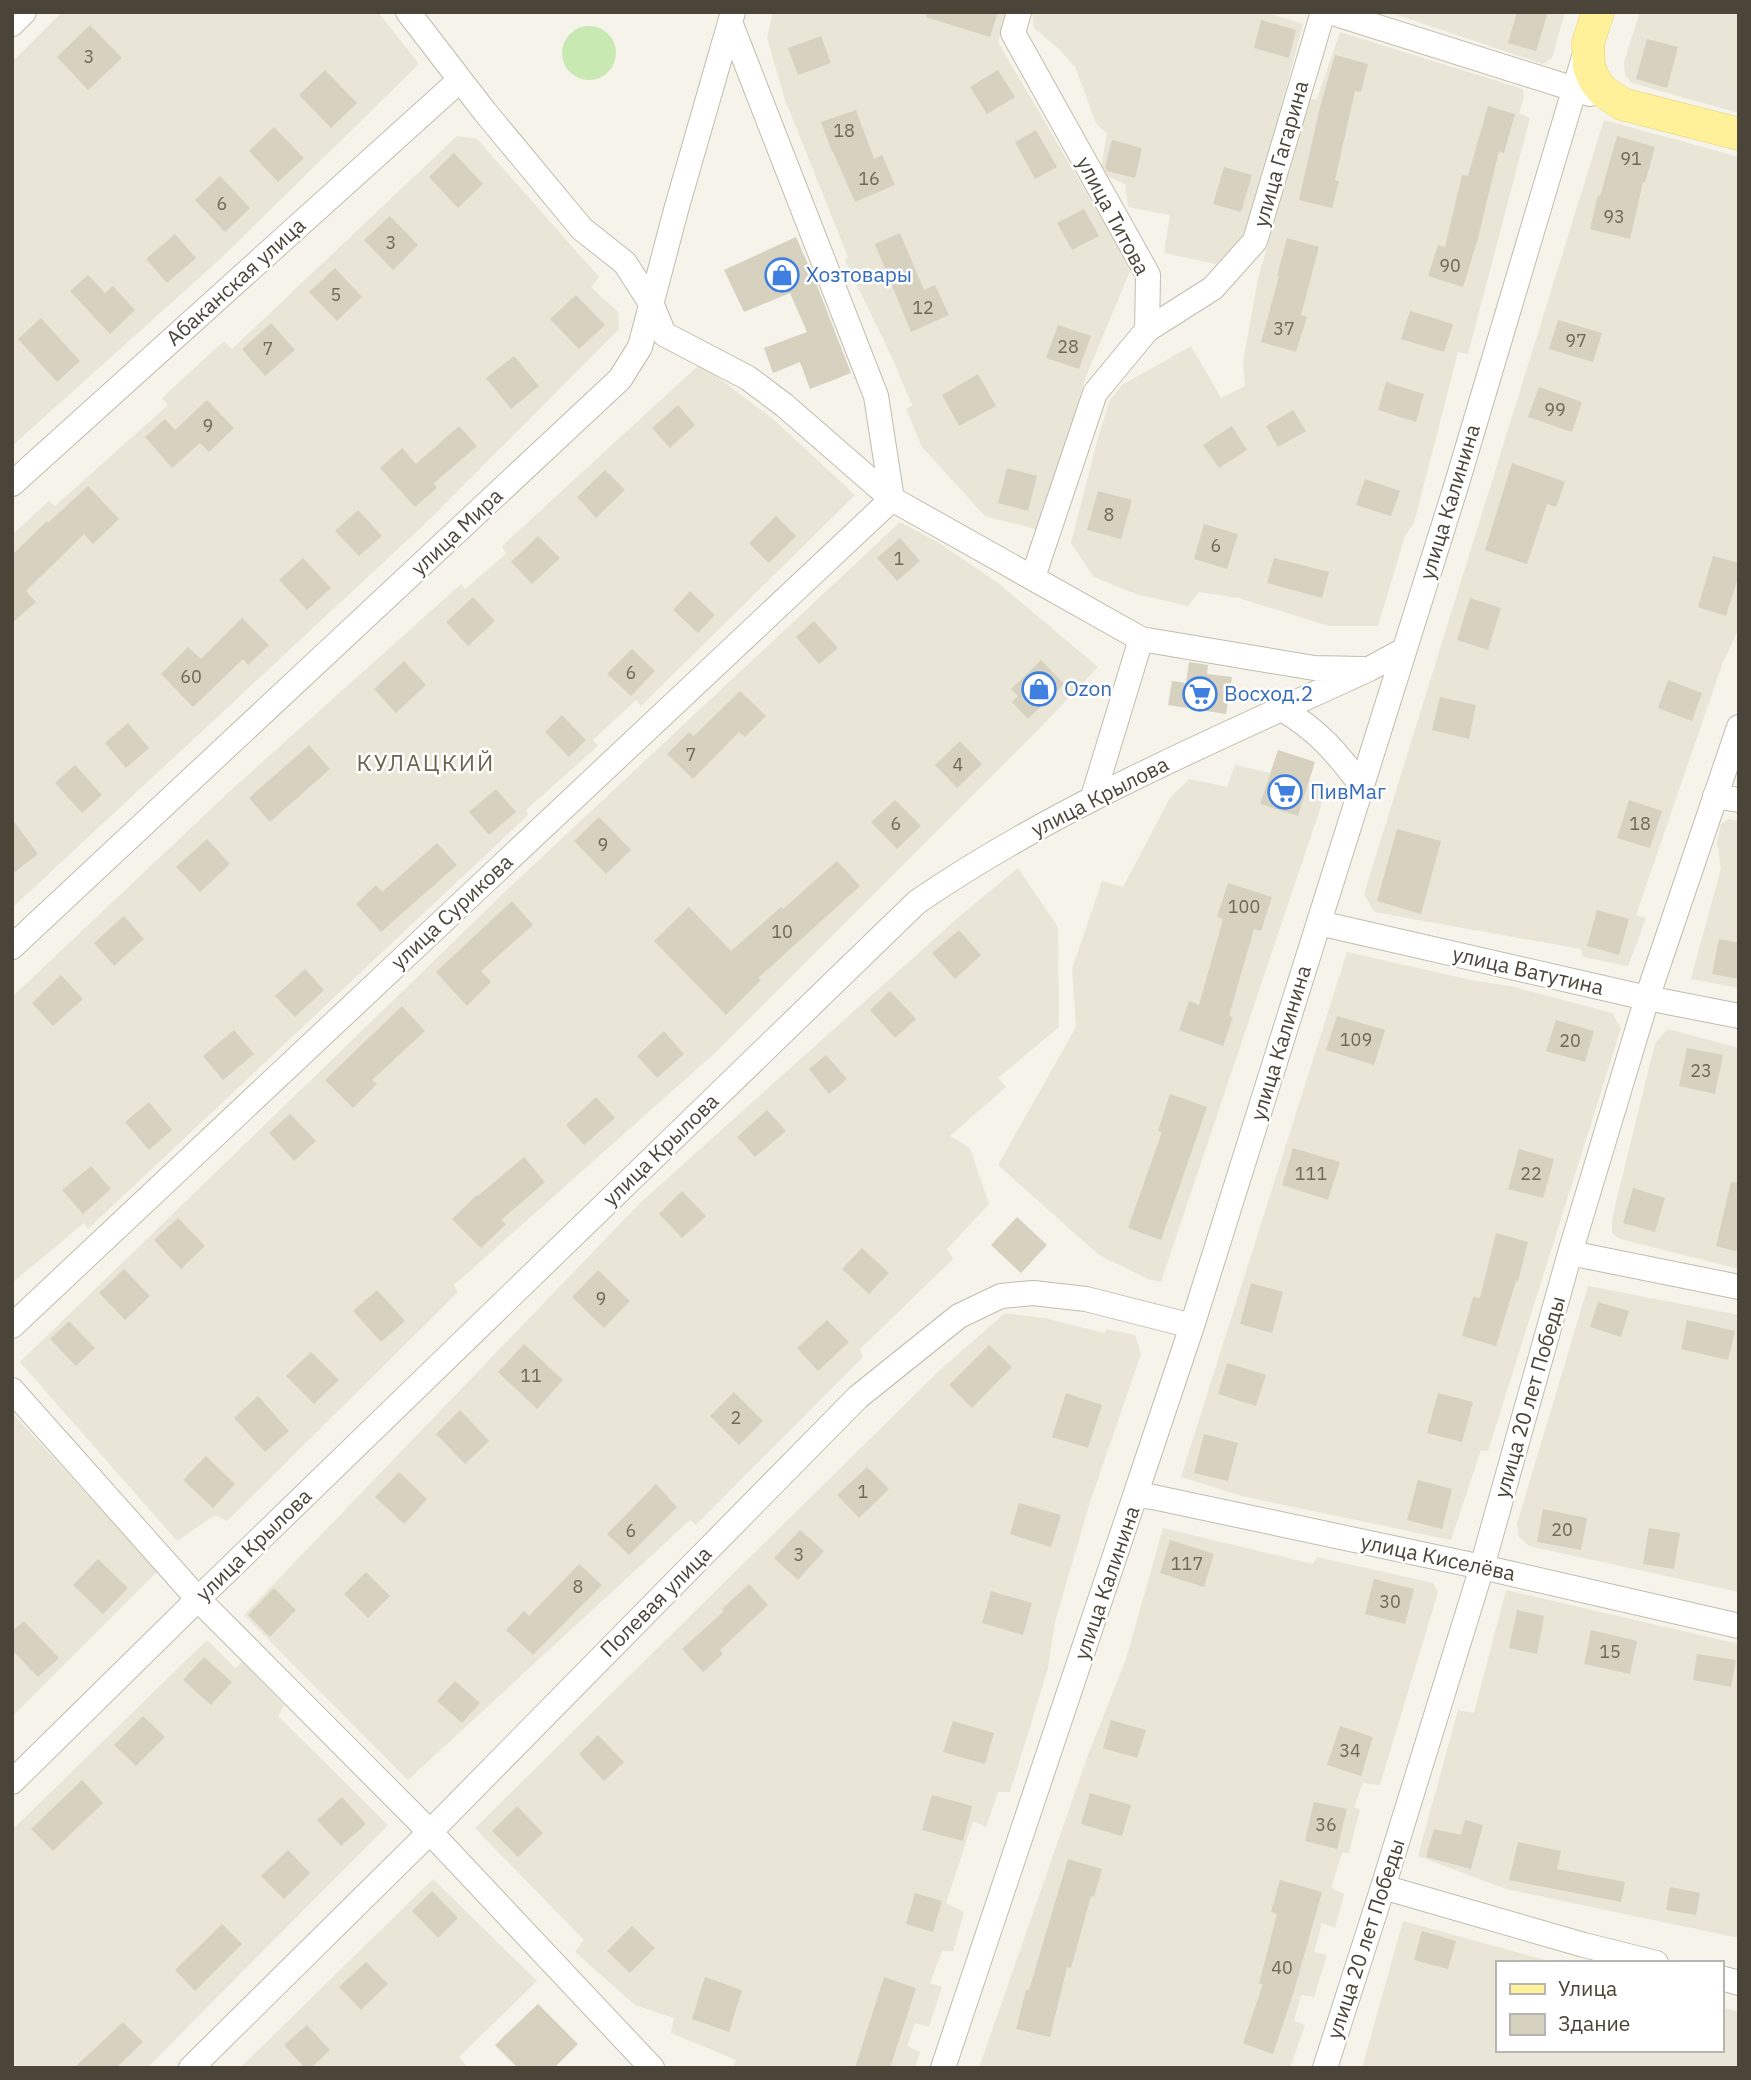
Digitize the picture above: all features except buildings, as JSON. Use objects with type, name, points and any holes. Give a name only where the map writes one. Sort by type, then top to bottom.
[{"type":"main road","name":"улица Калинина","points":[[1588,43],[1598,12]]},
{"type":"main road","points":[[1588,43],[1589,66],[1595,81],[1622,104],[1739,134]]},
{"type":"street","points":[[12,24],[24,12]]},
{"type":"street","points":[[408,12],[582,229],[625,263],[652,305],[664,334],[748,378],[784,405],[892,499],[1141,639],[1314,668],[1369,669]]},
{"type":"street","name":"улица Титова","points":[[1019,12],[1013,33],[1148,275],[1147,330]]},
{"type":"street","name":"улица Гагарина","points":[[1147,330],[1213,288],[1255,241],[1323,12]]},
{"type":"street","points":[[1330,12],[1622,104]]},
{"type":"street","points":[[732,17],[876,396],[892,499]]},
{"type":"street","name":"улица Мира","points":[[12,947],[620,379],[640,347],[676,210],[732,17]]},
{"type":"street","name":"улица Калинина","points":[[943,2068],[1192,1326],[1457,483],[1588,43]]},
{"type":"street","name":"Абаканская улица","points":[[12,484],[460,80]]},
{"type":"street","points":[[1033,577],[1096,393],[1147,330]]},
{"type":"street","name":"улица Сурикова","points":[[12,1326],[892,499]]},
{"type":"street","points":[[1093,797],[1141,639]]},
{"type":"street","name":"улица Крылова","points":[[12,1782],[917,902],[967,868],[1093,797],[1369,669],[1404,650]]},
{"type":"street","points":[[1282,709],[1318,733],[1362,786]]},
{"type":"street","name":"улица 20 лет Победы","points":[[1325,2068],[1482,1567],[1570,1253],[1647,998],[1727,798],[1739,727]]},
{"type":"street","name":"улица Ватутина","points":[[1319,923],[1647,998],[1739,1016]]},
{"type":"street","points":[[1570,1253],[1739,1287]]},
{"type":"street","name":"Полевая улица","points":[[191,2068],[430,1832],[858,1397],[958,1316],[1002,1296],[1033,1293],[1086,1299],[1192,1326]]},
{"type":"street","points":[[12,1390],[198,1599],[430,1832],[652,2068]]},
{"type":"street","name":"улица Киселёва","points":[[1137,1495],[1482,1567],[1739,1626]]},
{"type":"street","points":[[1383,1887],[1648,1961]]},
{"type":"shaded area","points":[[62,12],[378,12],[419,64],[219,260],[12,446],[12,62]]},
{"type":"shaded area","points":[[773,12],[1006,12],[998,42],[1131,269],[1086,376],[1039,530],[985,516],[922,447],[906,409],[912,405],[845,260],[848,257],[785,100],[767,38]]},
{"type":"shaded area","points":[[1032,12],[1264,12],[1303,24],[1248,232],[1216,264],[1164,253],[1170,215],[1128,207],[1125,184],[1100,173],[1107,134],[1096,123],[1075,67],[1034,28]]},
{"type":"shaded area","points":[[1388,12],[1565,12],[1552,58],[1543,64]]},
{"type":"shaded area","points":[[1640,12],[1739,12],[1739,113],[1632,83],[1625,75],[1624,62]]},
{"type":"shaded area","points":[[1340,32],[1523,89],[1524,97],[1519,113],[1530,118],[1468,354],[1458,352],[1414,523],[1405,536],[1378,626],[1329,626],[1238,598],[1199,592],[1188,606],[1136,594],[1094,577],[1071,543],[1110,400],[1122,385],[1191,346],[1221,398],[1245,386],[1243,362],[1258,279],[1309,99],[1317,99]]},
{"type":"shaded area","points":[[1604,120],[1739,157],[1739,628],[1723,662],[1636,915],[1646,918],[1628,966],[1583,957],[1581,949],[1374,912],[1364,894]]},
{"type":"shaded area","points":[[457,136],[477,139],[599,277],[591,287],[618,312],[619,329],[428,521],[12,908],[12,535],[49,501],[55,506],[168,405],[162,398],[224,341],[232,349]]},
{"type":"shaded area","points":[[700,364],[773,419],[855,495],[641,706],[636,700],[593,740],[598,746],[526,810],[528,815],[88,1229],[84,1223],[12,1283],[12,997],[230,791],[461,584],[465,589],[506,554],[502,546]]},
{"type":"shaded area","points":[[900,522],[939,543],[998,583],[1098,667],[716,1052],[454,1285],[458,1292],[227,1521],[215,1515],[177,1541],[20,1362],[509,888]]},
{"type":"shaded area","points":[[1235,765],[1270,773],[1261,804],[1297,816],[1310,780],[1325,794],[1161,1282],[1148,1279],[1099,1255],[998,1165],[1076,1027],[1072,969],[1102,881],[1123,887],[1170,798],[1189,779],[1227,787]]},
{"type":"shaded area","points":[[1728,819],[1739,821],[1739,988],[1691,979],[1721,868],[1717,842],[1721,824]]},
{"type":"shaded area","points":[[1018,868],[1058,927],[1059,1027],[998,1078],[1006,1087],[950,1136],[970,1148],[989,1204],[947,1249],[953,1259],[860,1349],[863,1357],[696,1525],[690,1520],[408,1780],[244,1615],[639,1204],[961,915]]},
{"type":"shaded area","points":[[1347,952],[1510,986],[1612,1013],[1621,1028],[1488,1451],[1481,1450],[1451,1540],[1242,1496],[1181,1477]]},
{"type":"shaded area","points":[[1668,1029],[1739,1048],[1739,1269],[1620,1239],[1612,1233],[1612,1219],[1655,1043]]},
{"type":"shaded area","points":[[1588,1286],[1739,1315],[1739,1592],[1529,1546],[1519,1537],[1517,1524]]},
{"type":"shaded area","points":[[1005,1313],[1045,1318],[1104,1333],[1107,1329],[1135,1335],[1141,1354],[1090,1502],[1055,1622],[1048,1668],[1010,1792],[998,1792],[986,1827],[973,1821],[946,1903],[964,1912],[953,1951],[942,1951],[930,1983],[942,1987],[929,2027],[915,2023],[907,2046],[920,2052],[915,2068],[733,2068],[736,2060],[671,2033],[674,2018],[635,2005],[575,1952],[584,1940],[475,1828],[941,1369]]},
{"type":"shaded area","points":[[12,1413],[158,1571],[12,1717]]},
{"type":"shaded area","points":[[1163,1528],[1313,1564],[1317,1557],[1433,1583],[1438,1592],[1380,1785],[1363,1783],[1354,1807],[1360,1809],[1349,1853],[1342,1853],[1331,1888],[1344,1894],[1335,1928],[1322,1923],[1314,1952],[1327,1955],[1314,1997],[1301,1995],[1294,2021],[1305,2025],[1290,2068],[979,2068],[1088,1755],[1126,1659]]},
{"type":"shaded area","points":[[1506,1590],[1739,1644],[1739,1938],[1506,1889],[1418,1856],[1458,1710],[1474,1713]]},
{"type":"shaded area","points":[[207,1640],[235,1668],[242,1662],[284,1705],[278,1716],[388,1825],[147,2068],[12,2068],[12,1830]]},
{"type":"shaded area","points":[[433,1879],[537,1981],[459,2057],[468,2068],[240,2068]]},
{"type":"shaded area","points":[[1403,1921],[1549,1961],[1496,1961],[1496,2052],[1723,2052],[1723,2008],[1739,2012],[1739,2068],[1362,2068]]},
{"type":"green space","points":[[594,26],[604,30],[612,38],[616,53],[612,68],[604,76],[584,80],[574,76],[566,68],[562,48],[566,38],[574,30]]},
{"type":"place","name":"Хозтовары","points":[[782,275]]},
{"type":"place","name":"Ozon","points":[[1039,689]]},
{"type":"place","name":"Восход.2","points":[[1200,694]]},
{"type":"place","name":"ПивМаг","points":[[1285,792]]},
{"type":"district","name":"КУЛАЦКИЙ","points":[[426,763]]}]
